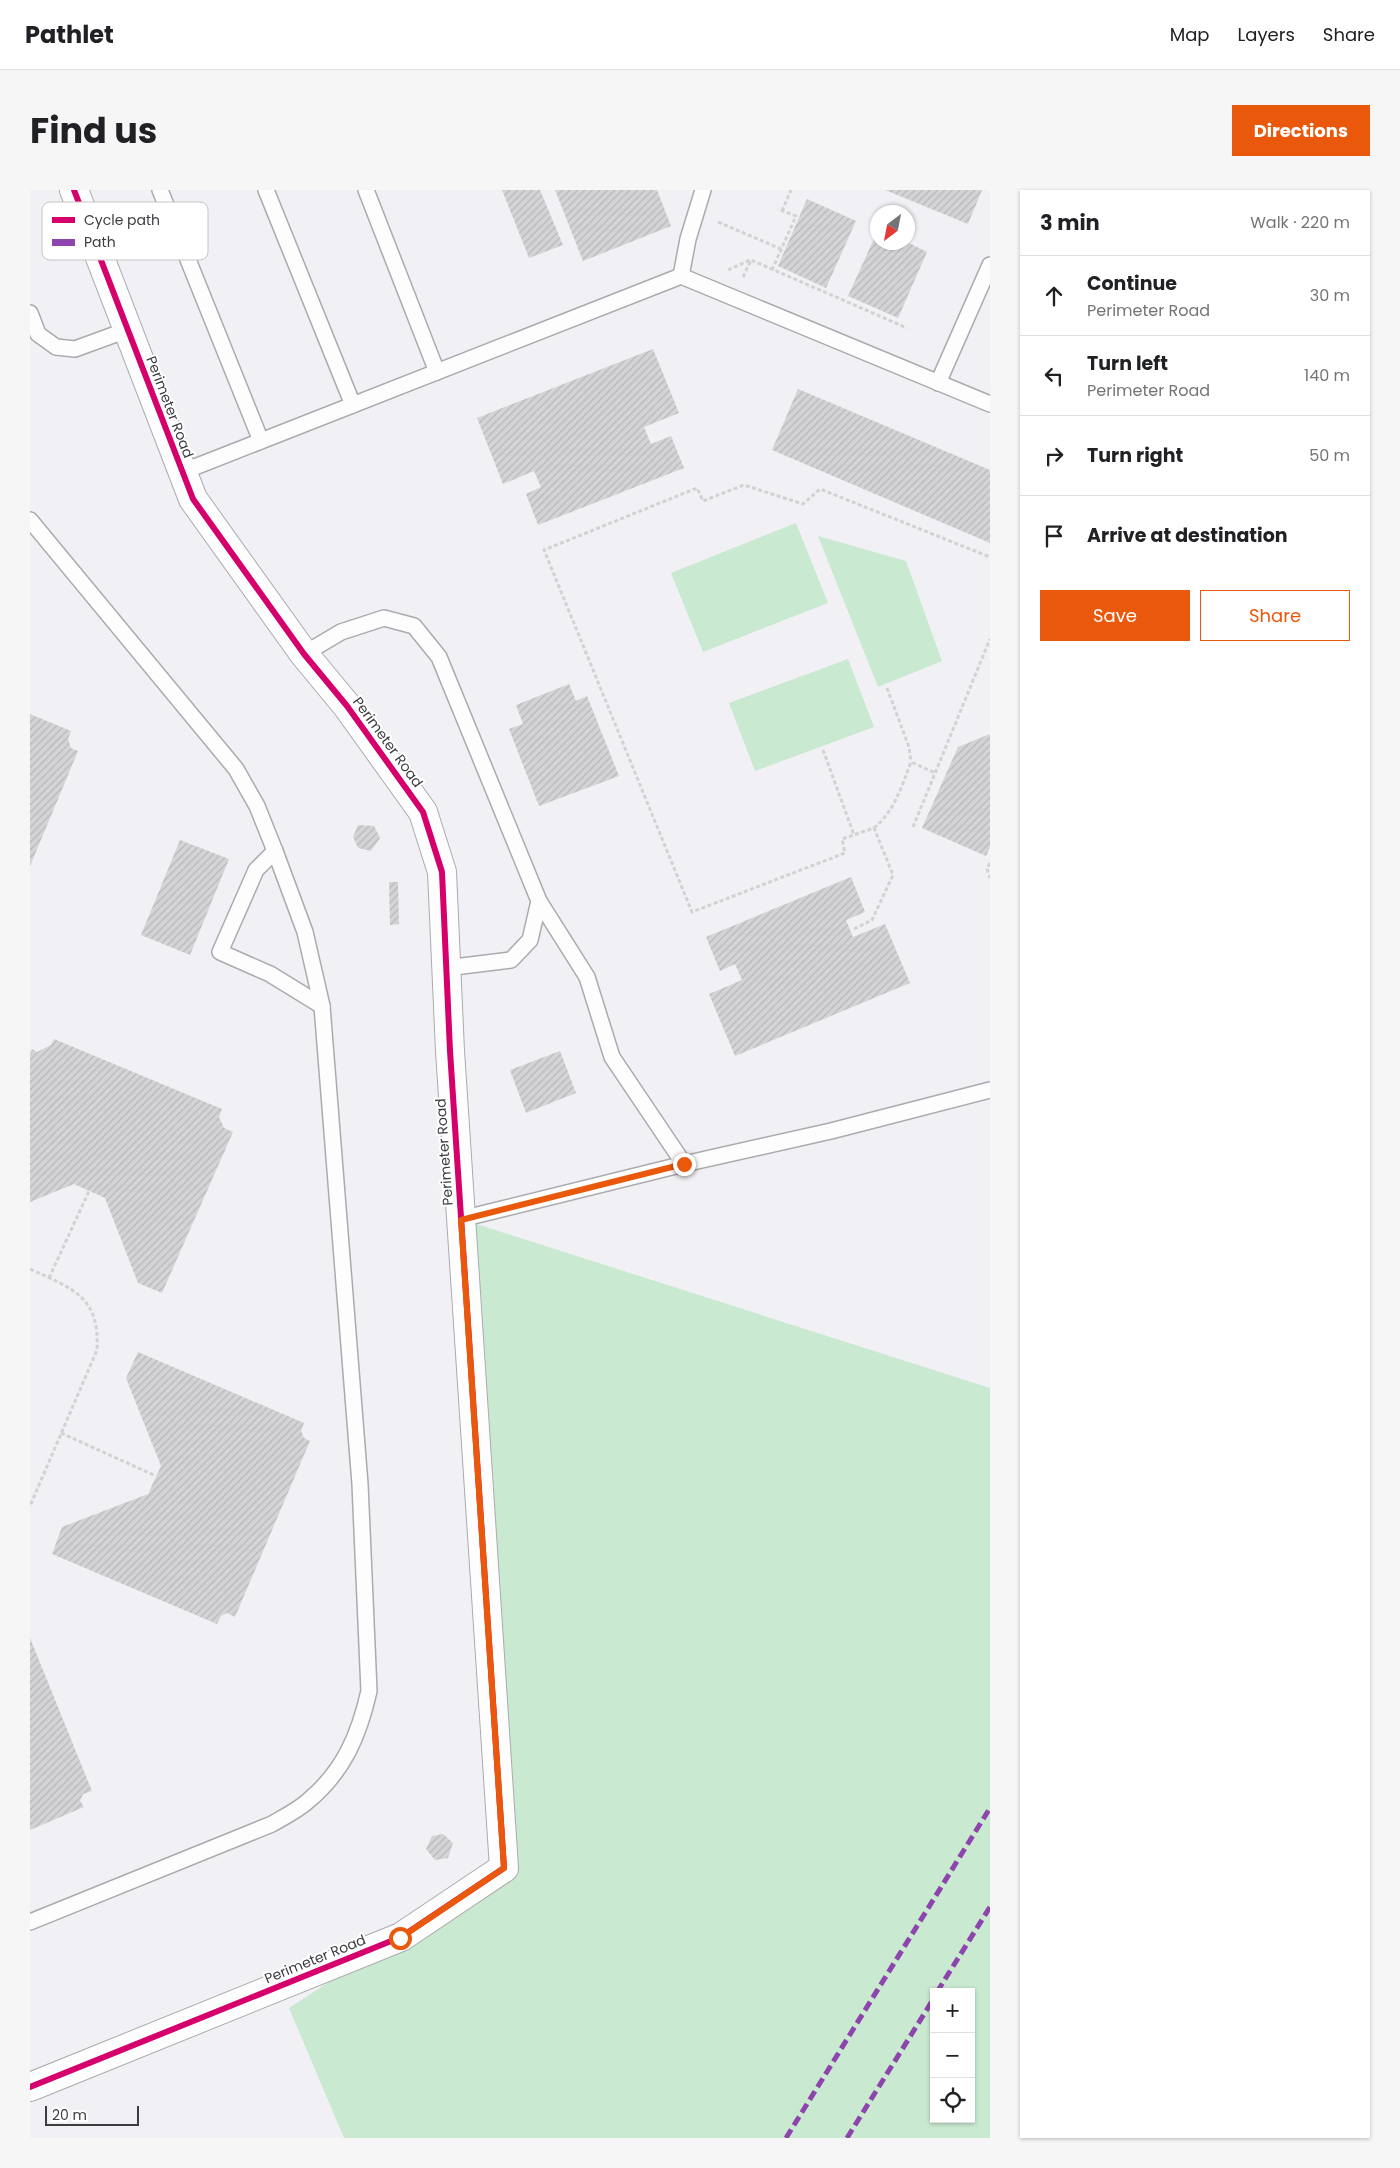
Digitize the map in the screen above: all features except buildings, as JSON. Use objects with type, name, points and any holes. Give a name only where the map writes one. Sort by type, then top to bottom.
[{"type":"street","name":"Perimeter Road","points":[[74,190],[79,202]]},
{"type":"street","name":"Perimeter Road","points":[[30,2087],[400,1938],[504,1868],[461,1220],[442,872],[423,812],[347,706],[304,654],[193,499],[101,260]]},
{"type":"lane","points":[[160,190],[165,202]]},
{"type":"lane","points":[[266,190],[353,405]]},
{"type":"lane","points":[[366,190],[436,372]]},
{"type":"lane","points":[[681,276],[688,239],[703,190]]},
{"type":"lane","points":[[188,260],[261,441]]},
{"type":"lane","points":[[938,383],[990,265]]},
{"type":"lane","points":[[182,472],[681,276],[990,404]]},
{"type":"lane","points":[[30,313],[38,334],[56,347],[75,349],[128,330]]},
{"type":"lane","points":[[30,520],[236,769],[257,806],[305,932],[322,1006],[360,1484],[369,1691],[362,1722],[349,1752],[333,1776],[308,1802],[272,1824],[30,1922]]},
{"type":"lane","points":[[304,654],[341,632],[384,618],[414,626],[439,657],[539,901],[587,977],[612,1057],[684,1164]]},
{"type":"lane","points":[[275,851],[256,870],[220,952],[270,974],[322,1006]]},
{"type":"lane","points":[[446,968],[511,960],[530,940],[539,901]]},
{"type":"lane","points":[[461,1220],[684,1164],[831,1131],[990,1090]]},
{"type":"path","points":[[772,270],[796,216],[780,210],[791,190]]},
{"type":"path","points":[[696,212],[781,249]]},
{"type":"path","points":[[735,298],[750,260],[907,328]]},
{"type":"path","points":[[887,688],[909,747],[911,762],[897,798],[887,817],[874,828],[842,839],[845,853],[692,912],[544,550],[697,488],[703,502],[744,485],[803,504],[820,489],[990,557]]},
{"type":"path","points":[[912,827],[990,639]]},
{"type":"path","points":[[823,750],[854,835]]},
{"type":"path","points":[[911,762],[935,773]]},
{"type":"path","points":[[854,929],[872,920],[893,875],[874,828]]},
{"type":"path","points":[[990,863],[990,878]]},
{"type":"path","points":[[49,1278],[89,1191]]},
{"type":"path","points":[[30,1269],[66,1286],[83,1298],[93,1311],[98,1330],[97,1350],[30,1506]]},
{"type":"path","points":[[61,1433],[156,1476]]},
{"type":"green space","points":[[796,523],[828,603],[703,652],[671,573]]},
{"type":"green space","points":[[818,536],[906,561],[942,661],[878,687]]},
{"type":"green space","points":[[848,659],[874,727],[755,771],[729,703]]},
{"type":"green space","points":[[461,1219],[990,1388],[990,2138],[344,2138],[289,2008],[504,1868]]},
{"type":"marked path","points":[[786,2138],[990,1808]]},
{"type":"marked path","points":[[939,1988],[990,1907]]},
{"type":"marked path","points":[[847,2138],[930,2004]]},
{"type":"cycle path","points":[[74,190],[79,202]]},
{"type":"cycle path","points":[[30,2087],[401,1937],[504,1868],[450,1051],[442,872],[423,812],[347,706],[304,654],[193,499],[101,260]]},
{"type":"route","points":[[400,1938],[504,1868],[461,1220],[684,1164]]}]
